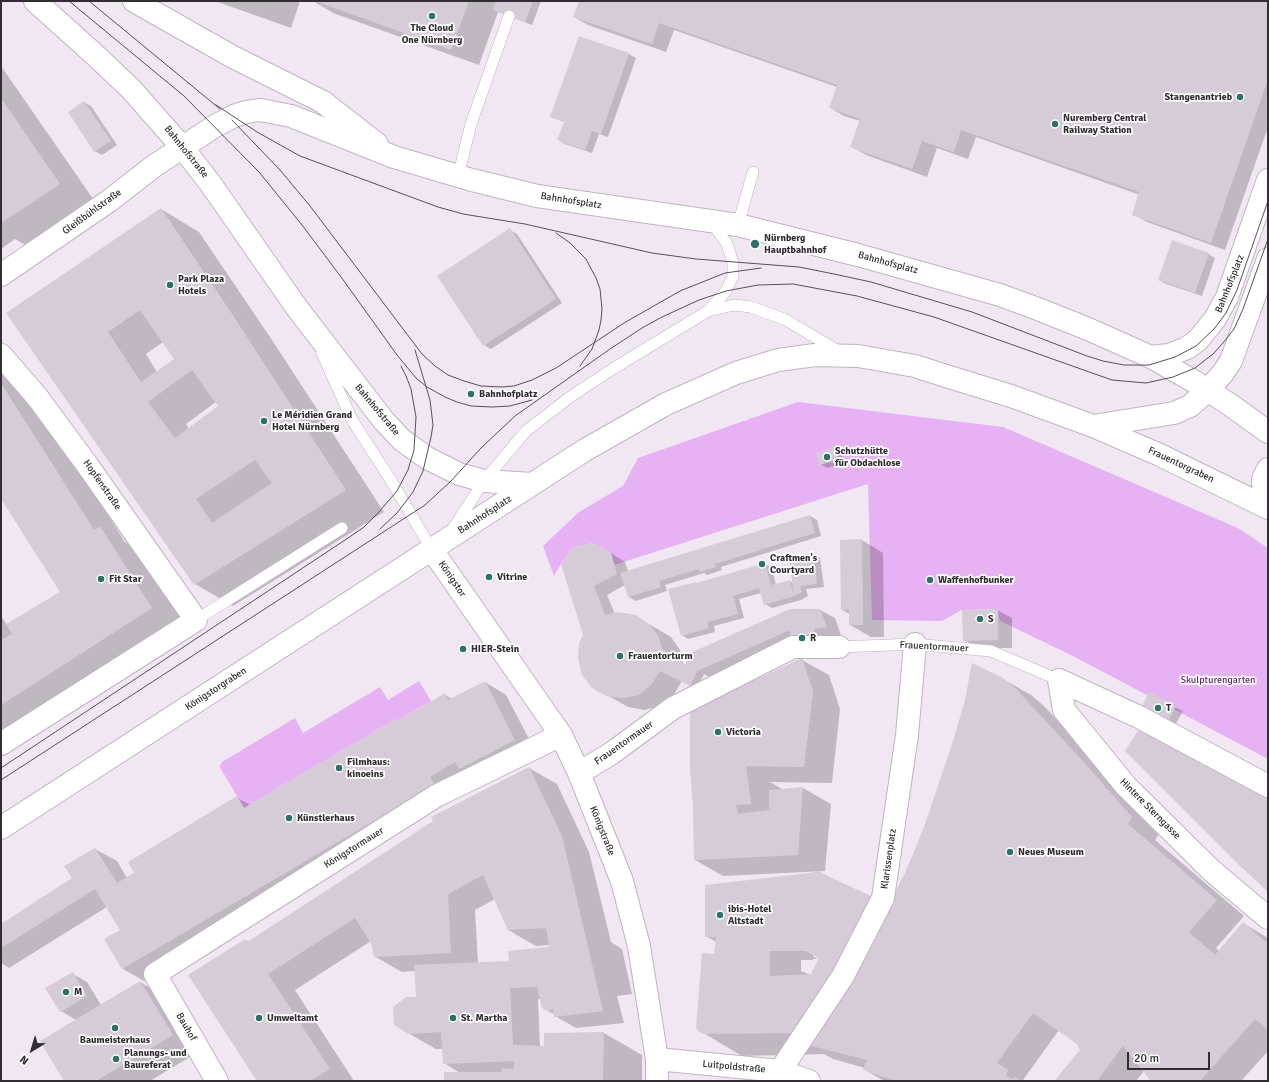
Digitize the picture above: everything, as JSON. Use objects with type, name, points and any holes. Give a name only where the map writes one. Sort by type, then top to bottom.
[{"type":"main road","name":"Bahnhofstraße","points":[[34,1],[131,89],[182,147],[210,183],[311,327],[384,421],[402,440],[414,450],[459,474],[484,481],[532,484]]},
{"type":"main road","name":"Bahnhofsplatz","points":[[134,1],[226,54],[323,102],[394,157]]},
{"type":"main road","name":"Bahnhofsplatz","points":[[182,147],[234,116],[259,110],[275,112],[291,116],[394,157],[458,176],[536,196],[738,225],[858,255],[1000,295],[1088,329],[1151,357],[1169,355],[1187,348],[1198,340],[1215,319],[1227,297],[1268,180]]},
{"type":"main road","name":"Gleißbühlstraße","points":[[1,275],[109,201],[154,166],[182,147]]},
{"type":"main road","name":"Bahnhofsplatz","points":[[438,546],[586,450],[666,404],[723,378],[778,360],[815,355],[846,355],[915,366],[1012,396],[1093,426],[1174,413],[1190,406],[1208,390],[1223,373],[1230,361],[1268,259]]},
{"type":"main road","name":"Hopfenstraße","points":[[1,355],[38,398],[196,620]]},
{"type":"main road","points":[[1151,357],[1208,390],[1268,432]]},
{"type":"main road","name":"Frauentorgraben","points":[[1093,426],[1167,458],[1268,508]]},
{"type":"main road","points":[[1268,469],[1263,479],[1268,501]]},
{"type":"main road","name":"Königstor","points":[[438,546],[473,609]]},
{"type":"main road","name":"Königstorgraben","points":[[1,828],[438,546]]},
{"type":"main road","name":"Königstraße","points":[[473,609],[561,735],[622,881],[639,946],[657,1059],[657,1081]]},
{"type":"main road","points":[[1,744],[196,620]]},
{"type":"main road","name":"Klarissenplatz","points":[[780,1072],[843,976],[883,898],[907,735],[915,644]]},
{"type":"main road","name":"Frauentormauer","points":[[578,773],[612,753],[673,708],[793,647],[839,647]]},
{"type":"main road","name":"Frauentormauer","points":[[1059,680],[1139,717],[1268,786]]},
{"type":"main road","name":"Hintere Sterngasse","points":[[1059,680],[1064,710],[1126,786],[1212,870],[1268,918]]},
{"type":"main road","name":"Königstormauer","points":[[155,974],[436,796],[561,735]]},
{"type":"main road","name":"Bauhof","points":[[155,974],[217,1081]]},
{"type":"main road","name":"Luitpoldstraße","points":[[657,1059],[780,1072],[809,1081]]},
{"type":"lane","points":[[458,176],[471,124],[509,16]]},
{"type":"lane","points":[[738,225],[753,172]]},
{"type":"lane","points":[[708,311],[726,291],[733,276],[733,262],[727,244],[710,220]]},
{"type":"lane","points":[[438,546],[484,481],[526,431],[570,397],[664,336],[708,311],[734,305],[751,307],[786,320],[846,355]]},
{"type":"lane","name":"Bahnhofstraße","points":[[311,327],[352,420],[392,482],[438,546]]},
{"type":"lane","points":[[196,620],[342,528]]},
{"type":"lane","name":"Frauentormauer","points":[[839,647],[915,644],[991,651],[1059,680]]},
{"type":"green space","name":"Skulpturengarten","points":[[798,402],[1003,427],[1238,528],[1268,548],[1268,759],[1071,655],[1000,621],[997,609],[962,610],[942,621],[872,620],[868,484],[614,565],[611,553],[592,543],[572,548],[554,576],[543,546],[579,512],[623,486],[638,458]]},
{"type":"green space","points":[[419,681],[431,701],[397,721],[396,719],[244,808],[221,769],[220,766],[222,762],[295,718],[303,733],[380,687],[388,700]]},
{"type":"building","points":[[315,1],[469,1],[451,50]]},
{"type":"building","points":[[496,1],[533,1],[525,22],[493,10]]},
{"type":"building","name":"Nuremberg Central Railway Station","points":[[579,1],[1268,1],[1268,79],[1211,243],[1132,215],[1139,192],[961,130],[954,152],[922,141],[912,169],[860,151],[850,147],[860,119],[829,108],[837,85],[659,23],[652,44],[573,17]]},
{"type":"building","points":[[579,36],[629,53],[601,134],[592,131],[585,150],[557,140],[564,122],[550,117]]},
{"type":"building","points":[[1,98],[60,184],[1,223]]},
{"type":"building","points":[[84,101],[111,141],[94,152],[68,112]]},
{"type":"building","points":[[161,208],[234,317],[346,490],[194,585],[6,313]],"holes":[[[140,310],[174,359],[141,382],[108,332]],[[192,370],[218,406],[175,438],[148,402]],[[255,460],[272,483],[212,523],[196,499]]]},
{"type":"building","points":[[510,228],[556,299],[483,346],[437,276]]},
{"type":"building","points":[[1172,240],[1209,253],[1195,293],[1158,280]]},
{"type":"building","points":[[1,383],[94,530],[100,526],[152,608],[1,705],[1,640],[12,634],[6,624],[60,592],[1,499]]},
{"type":"building","name":"Schutzhütte für Obdachlose","points":[[835,448],[838,460],[819,465],[816,453]]},
{"type":"building","points":[[810,515],[815,533],[715,564],[716,567],[700,572],[699,569],[659,581],[661,587],[628,597],[620,573]]},
{"type":"building","points":[[862,539],[863,625],[849,625],[849,610],[841,610],[840,540]]},
{"type":"building","points":[[592,543],[611,553],[617,574],[594,586],[605,615],[618,612],[636,615],[649,624],[659,637],[662,649],[686,665],[688,654],[790,609],[820,609],[827,627],[814,629],[814,641],[790,641],[790,630],[697,671],[690,686],[660,671],[652,684],[639,695],[623,698],[606,696],[592,688],[582,675],[578,658],[579,644],[583,635],[561,564],[572,548]]},
{"type":"building","points":[[814,553],[817,584],[800,586],[802,592],[794,596],[789,556]]},
{"type":"building","points":[[765,563],[771,585],[790,580],[794,596],[764,605],[759,588],[733,596],[738,614],[707,622],[709,628],[681,636],[668,589],[697,583]]},
{"type":"building","name":"S","points":[[998,609],[998,640],[963,641],[962,610]]},
{"type":"building","points":[[802,658],[813,692],[804,767],[746,766],[751,804],[736,805],[738,814],[769,810],[769,790],[803,787],[798,855],[694,860],[693,808],[690,768],[690,710]]},
{"type":"building","points":[[972,663],[1003,678],[1016,689],[1132,817],[1128,824],[1217,900],[1189,932],[1215,955],[1243,922],[1268,944],[1268,1030],[1255,1019],[1200,1081],[1151,1081],[1123,1046],[1097,1081],[1054,1081],[1080,1050],[1077,1044],[1033,1013],[997,1063],[1008,1070],[1006,1076],[1013,1079],[1015,1077],[1021,1081],[891,1081],[892,1080],[863,1070],[867,1060],[804,1044],[891,902],[903,878],[924,827],[953,741],[965,700]]},
{"type":"building","name":"Künstlerhaus","points":[[485,681],[515,740],[459,769],[455,762],[430,777],[435,785],[122,969],[104,939],[120,930],[95,889],[1,948],[1,924],[72,878],[64,866],[95,848],[117,883],[134,873],[128,862],[237,796],[244,808],[396,719],[397,721],[445,693],[448,700]]},
{"type":"building","name":"T","points":[[1149,692],[1176,706],[1167,724],[1140,710]]},
{"type":"building","points":[[1141,726],[1180,744],[1202,765],[1206,759],[1268,792],[1268,892],[1125,751]]},
{"type":"building","points":[[529,767],[562,836],[603,1011],[554,1017],[553,1009],[548,1011],[542,1008],[537,987],[510,988],[513,1045],[544,1046],[544,1033],[604,1032],[603,1081],[444,1081],[444,1072],[501,1072],[502,1068],[514,1069],[514,1061],[443,1064],[441,1032],[408,1034],[394,1025],[393,1007],[406,997],[416,997],[414,965],[509,961],[508,951],[549,947],[546,928],[508,930],[483,875],[448,894],[451,953],[374,957],[372,945],[355,918],[268,974],[330,1069],[310,1081],[257,1081],[188,975],[245,939],[247,942],[304,905],[433,821],[431,817]]},
{"type":"building","points":[[817,871],[875,898],[803,1033],[703,1034],[699,1032],[696,1028],[702,953],[714,954],[716,937],[705,937],[705,885]],"holes":[[[770,951],[805,951],[819,958],[811,974],[770,976]]]},
{"type":"building","name":"M","points":[[73,972],[87,996],[60,1012],[45,988]]},
{"type":"building","name":"Baumeisterhaus","points":[[140,981],[173,1035],[96,1081],[64,1081],[40,1041]]},
{"type":"tram line","points":[[69,1],[184,96],[259,172],[302,225],[397,355],[416,378],[427,387],[445,397],[471,406],[510,406],[532,400]]},
{"type":"tram line","points":[[89,1],[220,109]]},
{"type":"tram line","points":[[216,105],[257,132],[300,156],[438,207],[463,214],[525,224],[652,253],[696,259],[799,267],[871,282],[972,312],[1087,356],[1124,365],[1149,365],[1175,357],[1196,346],[1214,329],[1226,313],[1237,290],[1268,201]]},
{"type":"tram line","points":[[232,120],[280,170],[310,206],[422,354],[448,375],[481,386],[514,386],[532,380],[556,368],[624,323],[680,291],[725,273],[761,268]]},
{"type":"tram line","points":[[556,233],[570,243],[586,259],[600,289],[602,309],[599,330],[592,349],[580,366]]},
{"type":"tram line","points":[[1,780],[425,505],[451,481],[481,448],[515,416],[642,328],[699,300],[726,291],[758,285],[793,284],[857,296],[934,317],[1112,380],[1146,383],[1173,377],[1195,368],[1213,354],[1223,343],[1234,329],[1243,309],[1268,239]]},
{"type":"tram line","points":[[380,529],[397,513],[413,492],[423,471],[431,437],[433,425],[430,400],[415,350]]},
{"type":"tram line","points":[[1,768],[348,538],[364,527],[378,513],[397,491],[408,470],[414,450],[416,417],[411,389],[401,366]]},
{"type":"place","name":"The Cloud One Nürnberg","points":[[432,16]]},
{"type":"place","name":"Stangenantrieb","points":[[1240,97]]},
{"type":"place","name":"Nuremberg Central Railway Station","points":[[1055,124]]},
{"type":"place","name":"Nürnberg Hauptbahnhof","points":[[755,244]]},
{"type":"place","name":"Park Plaza Hotels","points":[[170,285]]},
{"type":"place","name":"Bahnhofplatz","points":[[471,394]]},
{"type":"place","name":"Le Méridien Grand Hotel Nürnberg","points":[[264,421]]},
{"type":"place","name":"Schutzhütte für Obdachlose","points":[[827,457]]},
{"type":"place","name":"Craftmen's Courtyard","points":[[762,564]]},
{"type":"place","name":"Vitrine","points":[[489,577]]},
{"type":"place","name":"Fit Star","points":[[101,579]]},
{"type":"place","name":"Waffenhofbunker","points":[[930,580]]},
{"type":"place","name":"S","points":[[980,619]]},
{"type":"place","name":"R","points":[[802,638]]},
{"type":"place","name":"HIER-Stein","points":[[463,649]]},
{"type":"place","name":"Frauentorturm","points":[[620,656]]},
{"type":"place","name":"T","points":[[1158,708]]},
{"type":"place","name":"Victoria","points":[[718,732]]},
{"type":"place","name":"Filmhaus: kinoeins","points":[[339,768]]},
{"type":"place","name":"Künstlerhaus","points":[[289,818]]},
{"type":"place","name":"Neues Museum","points":[[1010,852]]},
{"type":"place","name":"ibis-Hotel Altstadt","points":[[720,915]]},
{"type":"place","name":"M","points":[[66,992]]},
{"type":"place","name":"Umweltamt","points":[[259,1018]]},
{"type":"place","name":"St. Martha","points":[[453,1018]]},
{"type":"place","name":"Baumeisterhaus","points":[[115,1028]]},
{"type":"place","name":"Planungs- und Baureferat","points":[[116,1059]]}]
